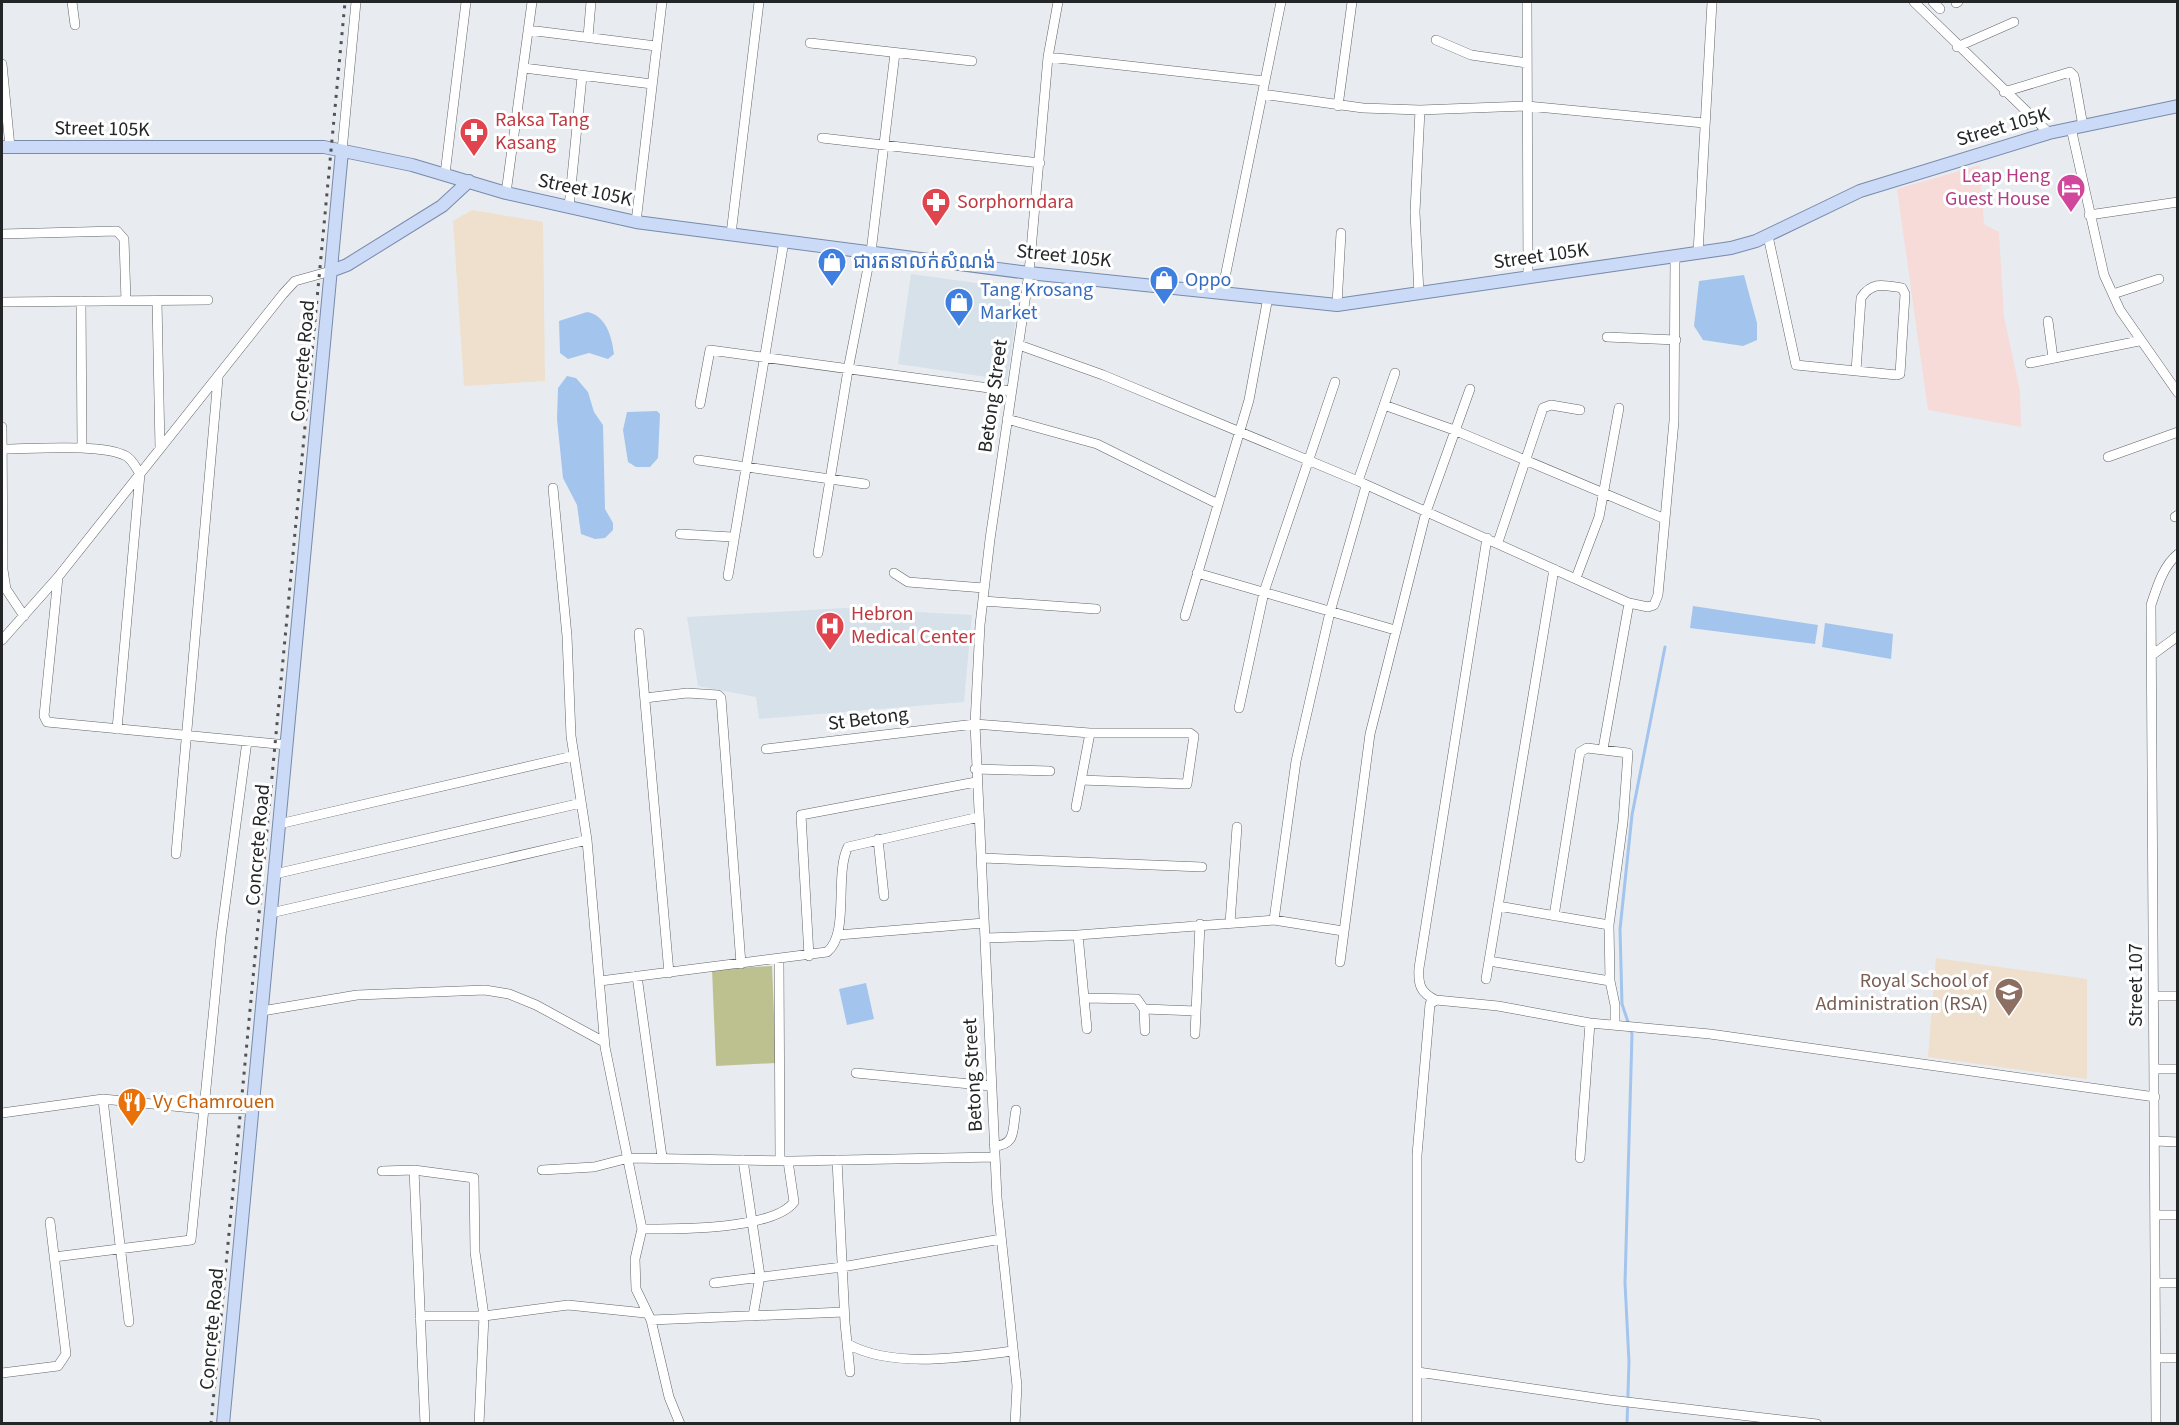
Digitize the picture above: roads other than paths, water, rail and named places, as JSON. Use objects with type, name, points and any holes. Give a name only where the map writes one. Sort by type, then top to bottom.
[{"type":"main road","name":"Street 105K","points":[[6,147],[324,147],[445,174],[506,193],[636,222],[1029,273],[1337,305],[1731,248],[1768,236],[1860,191],[2049,134],[2178,106]]},
{"type":"main road","name":"Concrete Road","points":[[223,1424],[342,151]]},
{"type":"main road","points":[[331,271],[347,265],[442,206],[469,181]]},
{"type":"street","points":[[72,2],[75,25]]},
{"type":"street","points":[[342,151],[357,2]]},
{"type":"street","points":[[445,174],[466,2]]},
{"type":"street","points":[[506,193],[532,2]]},
{"type":"street","points":[[588,37],[591,2]]},
{"type":"street","points":[[636,222],[662,2]]},
{"type":"street","points":[[731,234],[759,2]]},
{"type":"street","name":"Betong Street","points":[[1015,1424],[1018,1403],[994,1157],[982,858],[975,769],[975,724],[984,588],[1029,273],[1048,57],[1059,2]]},
{"type":"street","points":[[1222,292],[1281,2]]},
{"type":"street","points":[[1338,106],[1352,2]]},
{"type":"street","points":[[1527,2],[1528,278]]},
{"type":"street","points":[[1698,253],[1712,2]]},
{"type":"street","points":[[1914,2],[2004,92],[2041,123],[2049,134]]},
{"type":"street","points":[[1958,47],[2014,22]]},
{"type":"street","points":[[528,30],[656,46]]},
{"type":"street","points":[[1436,40],[1471,55],[1527,63]]},
{"type":"street","points":[[810,43],[972,62]]},
{"type":"street","points":[[818,553],[848,370],[871,252],[895,53]]},
{"type":"street","points":[[1048,57],[1264,81]]},
{"type":"street","points":[[2,64],[6,147]]},
{"type":"street","points":[[524,68],[652,84]]},
{"type":"street","points":[[2004,92],[2070,72],[2074,76],[2077,127]]},
{"type":"street","points":[[569,207],[582,76]]},
{"type":"street","points":[[1262,94],[1338,106],[1420,110],[1527,106],[1704,123]]},
{"type":"street","points":[[1419,294],[1415,212],[1420,110]]},
{"type":"street","name":"Street 105K","points":[[2077,127],[2089,215],[2103,272],[2120,310],[2139,341],[2178,393]]},
{"type":"street","points":[[822,138],[1040,163]]},
{"type":"street","points":[[2089,215],[2178,202]]},
{"type":"street","points":[[2,234],[117,231],[124,239],[126,301]]},
{"type":"street","points":[[1337,305],[1341,233]]},
{"type":"street","points":[[1768,236],[1796,365],[1856,371],[1900,374],[1905,294],[1902,288],[1875,284],[1867,288],[1862,298],[1856,371]]},
{"type":"street","points":[[728,576],[732,537],[784,240]]},
{"type":"street","points":[[1019,345],[1103,375],[1362,483],[1498,542],[1629,603],[1648,607],[1654,605],[1658,595],[1674,421],[1675,256]]},
{"type":"street","points":[[2,639],[58,577],[295,281],[331,271]]},
{"type":"street","points":[[2113,294],[2159,279]]},
{"type":"street","points":[[1185,616],[1249,400],[1268,297]]},
{"type":"street","points":[[2,302],[208,300]]},
{"type":"street","points":[[81,301],[82,448]]},
{"type":"street","points":[[157,301],[160,449]]},
{"type":"street","points":[[2048,321],[2053,358]]},
{"type":"street","points":[[1607,337],[1676,340]]},
{"type":"street","points":[[2030,363],[2139,341]]},
{"type":"street","points":[[700,404],[710,351],[1011,391]]},
{"type":"street","points":[[1274,920],[1296,761],[1362,483],[1395,373]]},
{"type":"street","points":[[176,854],[218,378]]},
{"type":"street","points":[[1239,708],[1264,592],[1335,382]]},
{"type":"street","points":[[1340,962],[1342,931],[1370,734],[1426,512],[1470,389]]},
{"type":"street","points":[[1384,405],[1454,430],[1665,519]]},
{"type":"street","points":[[1498,542],[1543,408],[1551,405],[1580,410]]},
{"type":"street","points":[[1576,578],[1599,517],[1619,408]]},
{"type":"street","points":[[1007,419],[1097,444],[1218,504]]},
{"type":"street","points":[[2,427],[3,570],[6,589],[24,616]]},
{"type":"street","points":[[2108,457],[2178,432]]},
{"type":"street","points":[[2,449],[82,448],[125,455],[132,460],[140,474],[117,729]]},
{"type":"street","points":[[698,460],[865,484]]},
{"type":"street","points":[[553,488],[567,636],[573,756],[587,840],[604,1042],[642,1229],[635,1258],[635,1277],[648,1316],[669,1397],[680,1424]]},
{"type":"street","points":[[680,534],[732,537]]},
{"type":"street","points":[[1487,538],[1419,968],[1420,988],[1425,996],[1436,1000],[1498,1006],[1590,1023],[1710,1034],[2155,1097]]},
{"type":"street","name":"Street 107","points":[[2156,1424],[2151,605],[2158,583],[2171,560],[2178,554]]},
{"type":"street","points":[[1486,979],[1554,568]]},
{"type":"street","points":[[894,573],[908,582],[984,588]]},
{"type":"street","points":[[1197,573],[1395,630]]},
{"type":"street","points":[[58,577],[44,716],[47,722],[287,745]]},
{"type":"street","points":[[983,601],[1096,609]]},
{"type":"street","points":[[1603,749],[1629,603]]},
{"type":"street","points":[[639,633],[669,973]]},
{"type":"street","points":[[2152,655],[2178,636]]},
{"type":"street","points":[[645,698],[687,693],[718,695],[721,698],[741,964]]},
{"type":"street","points":[[975,724],[1090,732],[1193,734],[1187,784],[1081,780]]},
{"type":"street","name":"St Betong","points":[[766,749],[975,724]]},
{"type":"street","points":[[1076,807],[1090,732]]},
{"type":"street","points":[[54,1257],[191,1240],[202,1109],[246,741]]},
{"type":"street","points":[[1554,916],[1579,755],[1583,749],[1629,753],[1609,925],[1610,981],[1618,1026]]},
{"type":"street","points":[[279,824],[573,756]]},
{"type":"street","points":[[975,769],[1050,771]]},
{"type":"street","points":[[809,956],[801,815],[976,782]]},
{"type":"street","points":[[275,874],[581,803]]},
{"type":"street","points":[[600,981],[780,960],[827,952],[835,946],[838,934],[846,850],[878,838],[979,817]]},
{"type":"street","points":[[1230,923],[1237,827]]},
{"type":"street","points":[[878,838],[884,896]]},
{"type":"street","points":[[271,913],[587,840]]},
{"type":"street","points":[[982,858],[1202,867]]},
{"type":"street","points":[[1498,906],[1609,925]]},
{"type":"street","points":[[985,938],[1274,920],[1342,931]]},
{"type":"street","points":[[838,934],[984,923]]},
{"type":"street","points":[[1195,1034],[1200,924]]},
{"type":"street","points":[[1078,934],[1087,1029]]},
{"type":"street","points":[[642,1229],[753,1221],[777,1215],[794,1202],[784,1161],[780,960]]},
{"type":"street","points":[[1489,961],[1610,981]]},
{"type":"street","points":[[637,976],[662,1157]]},
{"type":"street","points":[[262,1011],[357,995],[485,990],[508,994],[536,1005],[604,1042]]},
{"type":"street","points":[[2154,996],[2178,996]]},
{"type":"street","points":[[1084,998],[1133,998],[1141,1003],[1144,1009],[1145,1031]]},
{"type":"street","points":[[1417,1424],[1418,1155],[1430,1004],[1436,1000]]},
{"type":"street","points":[[1144,1009],[1196,1011]]},
{"type":"street","points":[[1580,1158],[1590,1023]]},
{"type":"street","points":[[2154,1069],[2178,1069]]},
{"type":"street","points":[[856,1073],[991,1086]]},
{"type":"street","points":[[104,1099],[129,1322]]},
{"type":"street","points":[[2,1113],[104,1099],[202,1109],[252,1109]]},
{"type":"street","points":[[994,1146],[1005,1146],[1010,1141],[1016,1110]]},
{"type":"street","points":[[2155,1142],[2178,1142]]},
{"type":"street","points":[[542,1170],[594,1167],[629,1158],[662,1157],[784,1161],[994,1157]]},
{"type":"street","points":[[743,1160],[760,1276],[753,1316]]},
{"type":"street","points":[[837,1160],[844,1312],[850,1372]]},
{"type":"street","points":[[414,1170],[425,1424]]},
{"type":"street","points":[[382,1171],[414,1170],[474,1178],[475,1252],[484,1316],[479,1424]]},
{"type":"street","points":[[2155,1215],[2178,1215]]},
{"type":"street","points":[[2,1373],[58,1366],[64,1362],[66,1354],[51,1222]]},
{"type":"street","points":[[714,1283],[842,1268],[1001,1239]]},
{"type":"street","points":[[2156,1283],[2178,1283]]},
{"type":"street","points":[[420,1316],[484,1316],[568,1305],[648,1316],[753,1316],[844,1312]]},
{"type":"street","points":[[848,1344],[869,1353],[912,1358],[1013,1351]]},
{"type":"street","points":[[2156,1358],[2178,1358]]},
{"type":"street","points":[[1418,1372],[1610,1400],[1817,1424]]},
{"type":"water","points":[[1744,275],[1757,323],[1757,340],[1743,346],[1703,340],[1694,326],[1699,281]]},
{"type":"water","points":[[587,312],[599,317],[607,328],[614,354],[608,359],[589,353],[568,359],[560,353],[559,321]]},
{"type":"water","points":[[567,376],[576,378],[588,392],[594,412],[603,425],[605,509],[613,523],[613,530],[605,538],[595,539],[581,534],[577,505],[563,478],[557,419],[558,388]]},
{"type":"water","points":[[657,411],[660,414],[658,458],[650,467],[636,467],[628,462],[623,430],[627,412]]},
{"type":"water","points":[[1693,606],[1818,625],[1815,644],[1690,628]]},
{"type":"water","points":[[1825,623],[1893,634],[1891,659],[1822,647]]},
{"type":"water","points":[[866,983],[874,1019],[847,1025],[839,989]]},
{"type":"waterway","points":[[1627,1424],[1629,1362],[1625,1283],[1632,1034],[1622,1004],[1620,929],[1632,815],[1665,647]]},
{"type":"railway","points":[[211,1424],[345,2]]},
{"type":"place","name":"Raksa Tang Kasang","points":[[474,158]]},
{"type":"place","name":"Leap Heng Guest House","points":[[2071,214]]},
{"type":"place","name":"Sorphorndara","points":[[936,228]]},
{"type":"place","name":"ជារតនាលក់សំណង់","points":[[832,288]]},
{"type":"place","name":"Oppo","points":[[1164,306]]},
{"type":"place","name":"Tang Krosang Market","points":[[959,328]]},
{"type":"place","name":"Hebron Medical Center","points":[[830,652]]},
{"type":"place","name":"Royal School of Administration (RSA)","points":[[2009,1018]]},
{"type":"place","name":"Vy Chamrouen","points":[[132,1128]]}]
